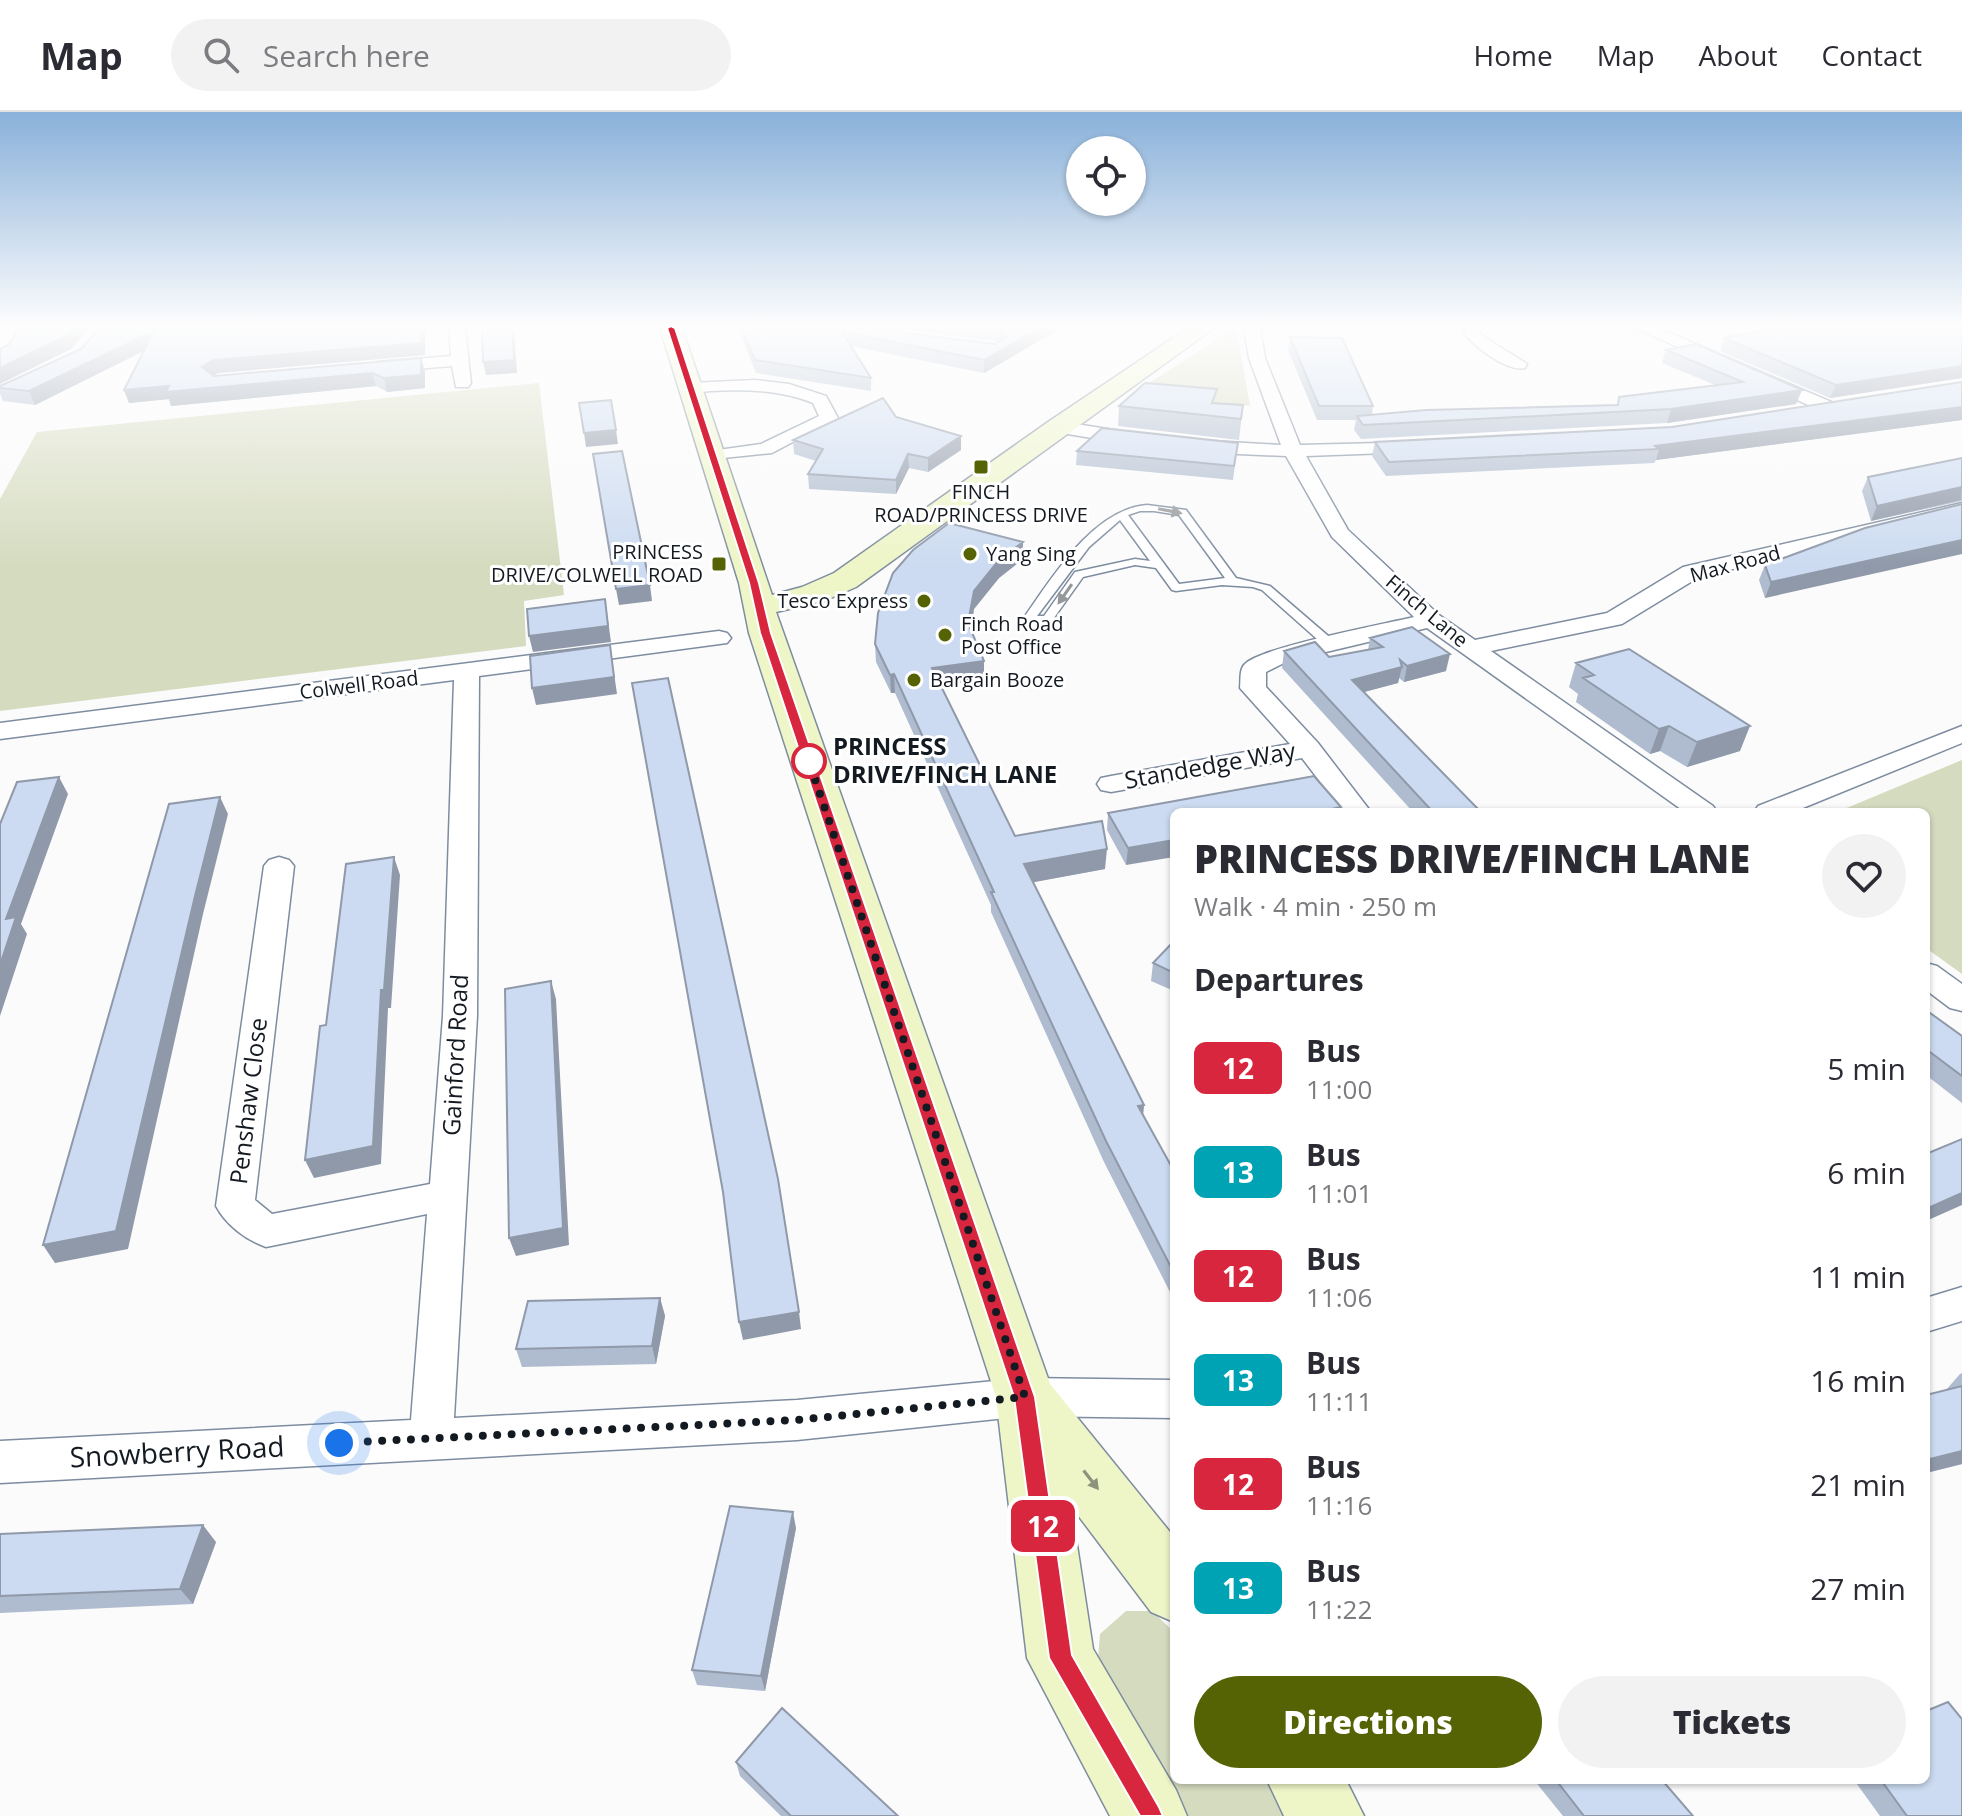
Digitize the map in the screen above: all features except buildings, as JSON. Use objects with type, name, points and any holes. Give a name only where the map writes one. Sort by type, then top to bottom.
[{"type":"street","points":[[695,408],[757,595],[765,633],[1025,1397],[1061,1658],[1150,1816]]},
{"type":"street","points":[[711,456],[765,449],[829,418],[824,408]]},
{"type":"street","points":[[757,595],[831,588],[1086,408]]},
{"type":"street","name":"Finch Lane","points":[[1276,408],[1293,451],[1339,533],[1431,620],[1697,808]]},
{"type":"street","points":[[1800,412],[1828,408]]},
{"type":"street","points":[[1057,427],[1152,441]]},
{"type":"street","points":[[1179,444],[1293,451],[1429,445]]},
{"type":"street","name":"Max Road","points":[[1470,648],[1614,619],[1691,572],[1962,509]]},
{"type":"street","points":[[1354,808],[1309,749],[1253,688],[1254,668],[1280,656],[1431,620]]},
{"type":"street","name":"Colwell Road","points":[[1,732],[719,638]]},
{"type":"street","name":"Gainford Road","points":[[431,1438],[460,1016],[467,671]]},
{"type":"street","points":[[1778,808],[1962,734]]},
{"type":"street","name":"Standedge Way","points":[[1111,784],[1309,749]]},
{"type":"street","name":"Penshaw Close","points":[[279,866],[235,1206],[266,1231],[449,1195]]},
{"type":"street","points":[[1930,977],[1962,1000]]},
{"type":"street","points":[[1930,1314],[1962,1304]]},
{"type":"street","points":[[1025,1397],[1170,1584]]},
{"type":"street","name":"Snowberry Road","points":[[0,1462],[797,1420],[1025,1397],[1170,1399]]},
{"type":"street","points":[[1306,1784],[1327,1816]]},
{"type":"lane","points":[[1158,565],[1135,562],[1079,574],[1047,620],[1029,619],[1090,541],[1122,515],[1144,508],[1182,512],[1233,581]]},
{"type":"lane","points":[[1122,515],[1176,588],[1249,581],[1266,588],[1330,644]]},
{"type":"green space","points":[[288,408],[542,408],[564,595],[524,601],[526,646],[0,711],[0,499],[37,432]]},
{"type":"green space","points":[[1962,760],[1962,974],[1930,951],[1930,808],[1847,808]]},
{"type":"green space","points":[[1126,1611],[1152,1611],[1170,1628],[1170,1784],[1283,1784],[1303,1816],[1182,1816],[1097,1671],[1100,1634]]},
{"type":"bus line","name":"12","points":[[696,408],[754,583],[765,633],[1025,1397],[1061,1658],[1150,1816]]},
{"type":"place","name":"FINCH ROAD/PRINCESS DRIVE","points":[[981,467]]},
{"type":"place","name":"Yang Sing","points":[[970,554]]},
{"type":"place","name":"PRINCESS DRIVE/COLWELL ROAD","points":[[719,564]]},
{"type":"place","name":"Tesco Express","points":[[924,601]]},
{"type":"place","name":"Finch Road Post Office","points":[[945,635]]},
{"type":"place","name":"Bargain Booze","points":[[914,680]]},
{"type":"place","name":"PRINCESS DRIVE/FINCH LANE","points":[[809,761]]},
{"type":"route","points":[[339,1443],[797,1420],[1025,1397],[805,750],[809,761]]}]
